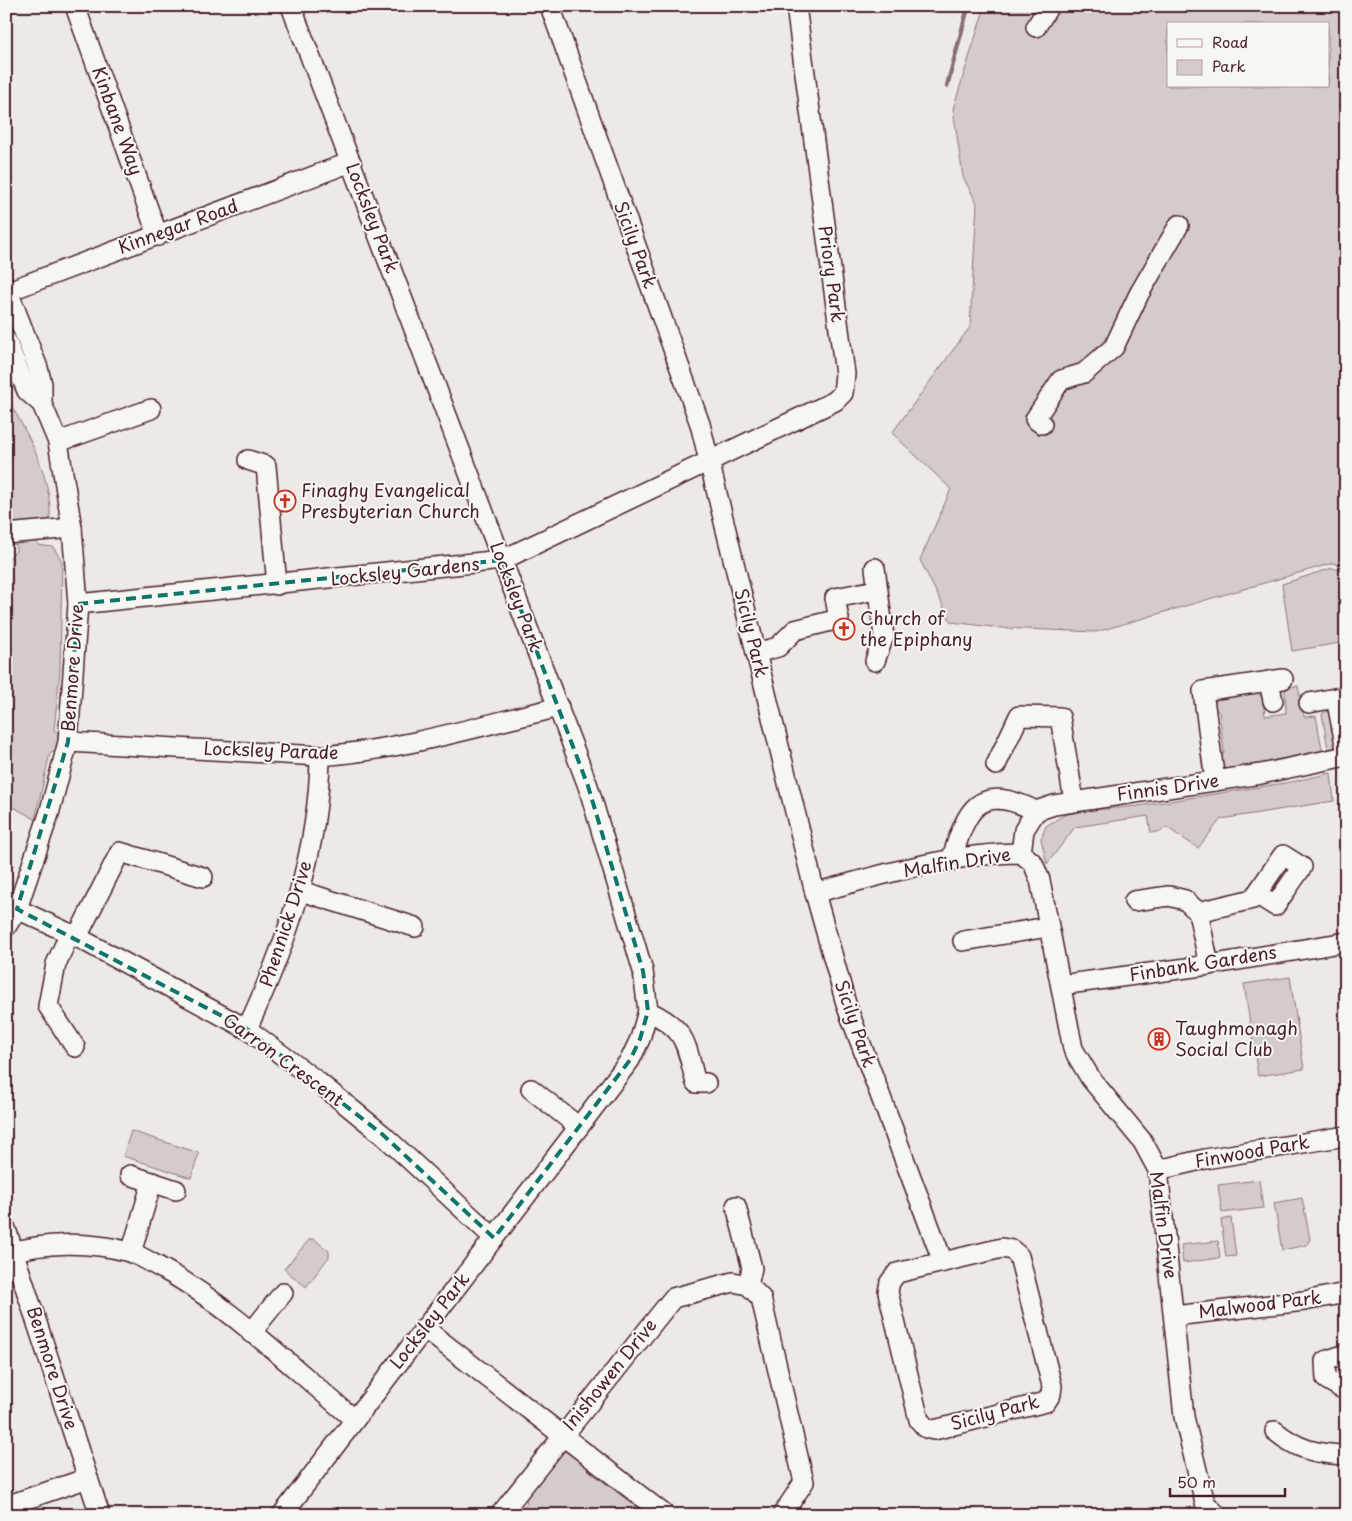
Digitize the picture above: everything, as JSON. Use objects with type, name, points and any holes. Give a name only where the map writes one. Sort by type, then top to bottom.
[{"type":"street","name":"Kinbane Way","points":[[75,6],[158,236]]},
{"type":"street","name":"Locksley Park","points":[[284,1514],[354,1418],[630,1060],[640,1039],[648,1011],[640,962],[588,786],[291,6]]},
{"type":"street","name":"Sicily Park","points":[[550,6],[700,424],[815,893],[847,1007],[943,1262]]},
{"type":"street","name":"Priory Park","points":[[710,460],[835,401],[843,393],[845,374],[796,6]]},
{"type":"street","points":[[1036,27],[1047,7]]},
{"type":"street","name":"Kinnegar Road","points":[[7,290],[158,236],[351,162]]},
{"type":"street","points":[[1042,424],[1034,419],[1062,380],[1084,373],[1114,347],[1139,294],[1179,225]]},
{"type":"street","name":"Benmore Drive","points":[[6,927],[17,909],[49,814],[68,742],[78,604],[72,528],[58,442],[42,404],[38,368],[7,290]]},
{"type":"street","name":"Benmore Drive","points":[[6,340],[27,391],[42,404]]},
{"type":"street","points":[[58,442],[151,409]]},
{"type":"street","points":[[248,460],[266,466],[277,585]]},
{"type":"street","name":"Locksley Gardens","points":[[78,604],[277,585],[502,560],[710,460]]},
{"type":"street","points":[[6,534],[72,528]]},
{"type":"street","points":[[875,568],[876,590],[884,636],[875,661]]},
{"type":"street","points":[[756,653],[778,647],[795,630],[838,619],[835,598],[876,590]]},
{"type":"street","points":[[1215,781],[1203,691],[1276,680],[1273,702]]},
{"type":"street","points":[[1309,703],[1341,697],[1346,749]]},
{"type":"street","name":"Locksley Parade","points":[[68,742],[320,756],[377,750],[559,707]]},
{"type":"street","points":[[996,765],[1019,716],[1060,717],[1074,801]]},
{"type":"street","name":"Phennick Drive","points":[[247,1029],[272,974],[301,891],[320,794],[320,756]]},
{"type":"street","name":"Finnis Drive","points":[[1036,812],[1074,801],[1261,774],[1346,756]]},
{"type":"street","points":[[950,861],[968,814],[974,806],[986,800],[999,799],[1017,802],[1036,812],[1024,830],[1021,853]]},
{"type":"street","points":[[75,1046],[48,1006],[56,964],[120,852],[203,877]]},
{"type":"street","name":"Malfin Drive","points":[[815,893],[883,875],[950,861],[1021,853],[1033,863],[1040,880],[1073,1048],[1091,1079],[1143,1142],[1158,1170],[1184,1417],[1205,1504],[1217,1515]]},
{"type":"street","points":[[301,891],[415,927]]},
{"type":"street","points":[[1198,912],[1253,899],[1256,894]]},
{"type":"street","points":[[1134,901],[1169,896],[1185,900],[1198,912],[1209,965]]},
{"type":"street","name":"Garron Crescent","points":[[17,909],[73,935],[247,1029],[382,1134],[494,1238]]},
{"type":"street","points":[[963,941],[1048,927]]},
{"type":"street","name":"Finbank Gardens","points":[[1061,985],[1209,965],[1346,942]]},
{"type":"street","points":[[648,1011],[663,1018],[682,1035],[696,1083],[706,1083]]},
{"type":"street","points":[[530,1089],[579,1127]]},
{"type":"street","name":"Finwood Park","points":[[1158,1170],[1205,1159],[1346,1136]]},
{"type":"street","points":[[130,1175],[176,1190]]},
{"type":"street","points":[[131,1253],[152,1182]]},
{"type":"street","points":[[736,1206],[752,1268],[748,1285],[761,1298],[804,1482],[782,1515]]},
{"type":"street","name":"Benmore Drive","points":[[6,1230],[10,1252],[100,1515]]},
{"type":"street","points":[[10,1252],[54,1244],[92,1246],[131,1253],[182,1280],[251,1333],[354,1418]]},
{"type":"street","name":"Sicily Park","points":[[1002,1248],[1012,1250],[1019,1256],[1052,1386],[1051,1394],[1046,1402],[934,1430],[926,1428],[919,1420],[888,1292],[890,1282],[897,1273],[943,1262],[1002,1248]]},
{"type":"street","name":"Inishowen Drive","points":[[500,1515],[673,1298],[733,1282],[748,1285]]},
{"type":"street","points":[[251,1333],[283,1293]]},
{"type":"street","name":"Malwood Park","points":[[1174,1316],[1304,1301],[1346,1293]]},
{"type":"street","points":[[424,1328],[665,1515]]},
{"type":"street","points":[[1346,1354],[1325,1361],[1326,1380],[1341,1388],[1346,1388]]},
{"type":"street","points":[[1275,1431],[1291,1444],[1319,1454],[1346,1455]]},
{"type":"street","points":[[6,1506],[88,1478]]},
{"type":"highlighted area","points":[[502,560],[588,786],[643,971],[648,1011],[640,1039],[630,1060],[494,1238],[382,1134],[247,1029],[17,909],[68,742],[78,604]]},
{"type":"green space","points":[[985,6],[1346,6],[1346,567],[1333,563],[1096,632],[1001,628],[951,622],[920,560],[951,489],[892,433],[970,327],[977,203],[963,177],[953,109]]},
{"type":"green space","points":[[6,396],[37,455],[47,486],[50,519],[37,526],[38,545],[53,547],[62,561],[60,671],[54,730],[59,734],[56,749],[50,753],[35,819],[6,803],[6,561],[16,551],[15,527],[6,515]]},
{"type":"green space","points":[[1332,568],[1346,572],[1346,642],[1292,651],[1282,584]]},
{"type":"green space","points":[[1298,686],[1304,717],[1316,716],[1323,754],[1232,770],[1224,768],[1221,760],[1224,752],[1219,712],[1213,707],[1217,699],[1222,696],[1256,692],[1263,698],[1265,716],[1286,713],[1285,690]]},
{"type":"green space","points":[[1327,711],[1334,723],[1336,734],[1334,748],[1328,749],[1322,714]]},
{"type":"green space","points":[[1331,773],[1334,801],[1221,819],[1198,848],[1166,827],[1162,831],[1151,833],[1148,816],[1075,827],[1047,864],[1041,839],[1046,826],[1064,815],[1082,811],[1138,806],[1291,782]]},
{"type":"green space","points":[[1290,977],[1304,1069],[1258,1076],[1244,984]]},
{"type":"green space","points":[[131,1131],[199,1153],[191,1178],[123,1156]]},
{"type":"green space","points":[[1259,1180],[1263,1208],[1222,1213],[1218,1185]]},
{"type":"green space","points":[[1302,1198],[1310,1239],[1307,1245],[1282,1250],[1274,1203]]},
{"type":"green space","points":[[1231,1218],[1236,1256],[1226,1257],[1221,1220]]},
{"type":"green space","points":[[314,1239],[329,1251],[329,1257],[306,1287],[284,1269],[309,1240]]},
{"type":"green space","points":[[1218,1241],[1220,1258],[1183,1263],[1181,1245]]},
{"type":"green space","points":[[566,1450],[574,1452],[589,1464],[588,1470],[643,1512],[651,1511],[656,1515],[518,1515],[527,1503],[525,1496],[557,1453]]},
{"type":"waterway","points":[[947,86],[967,11],[979,6]]},
{"type":"place","name":"Finaghy Evangelical Presbyterian Church","points":[[285,501]]},
{"type":"place","name":"Church of the Epiphany","points":[[844,629]]},
{"type":"place","name":"Taughmonagh Social Club","points":[[1159,1039]]}]
